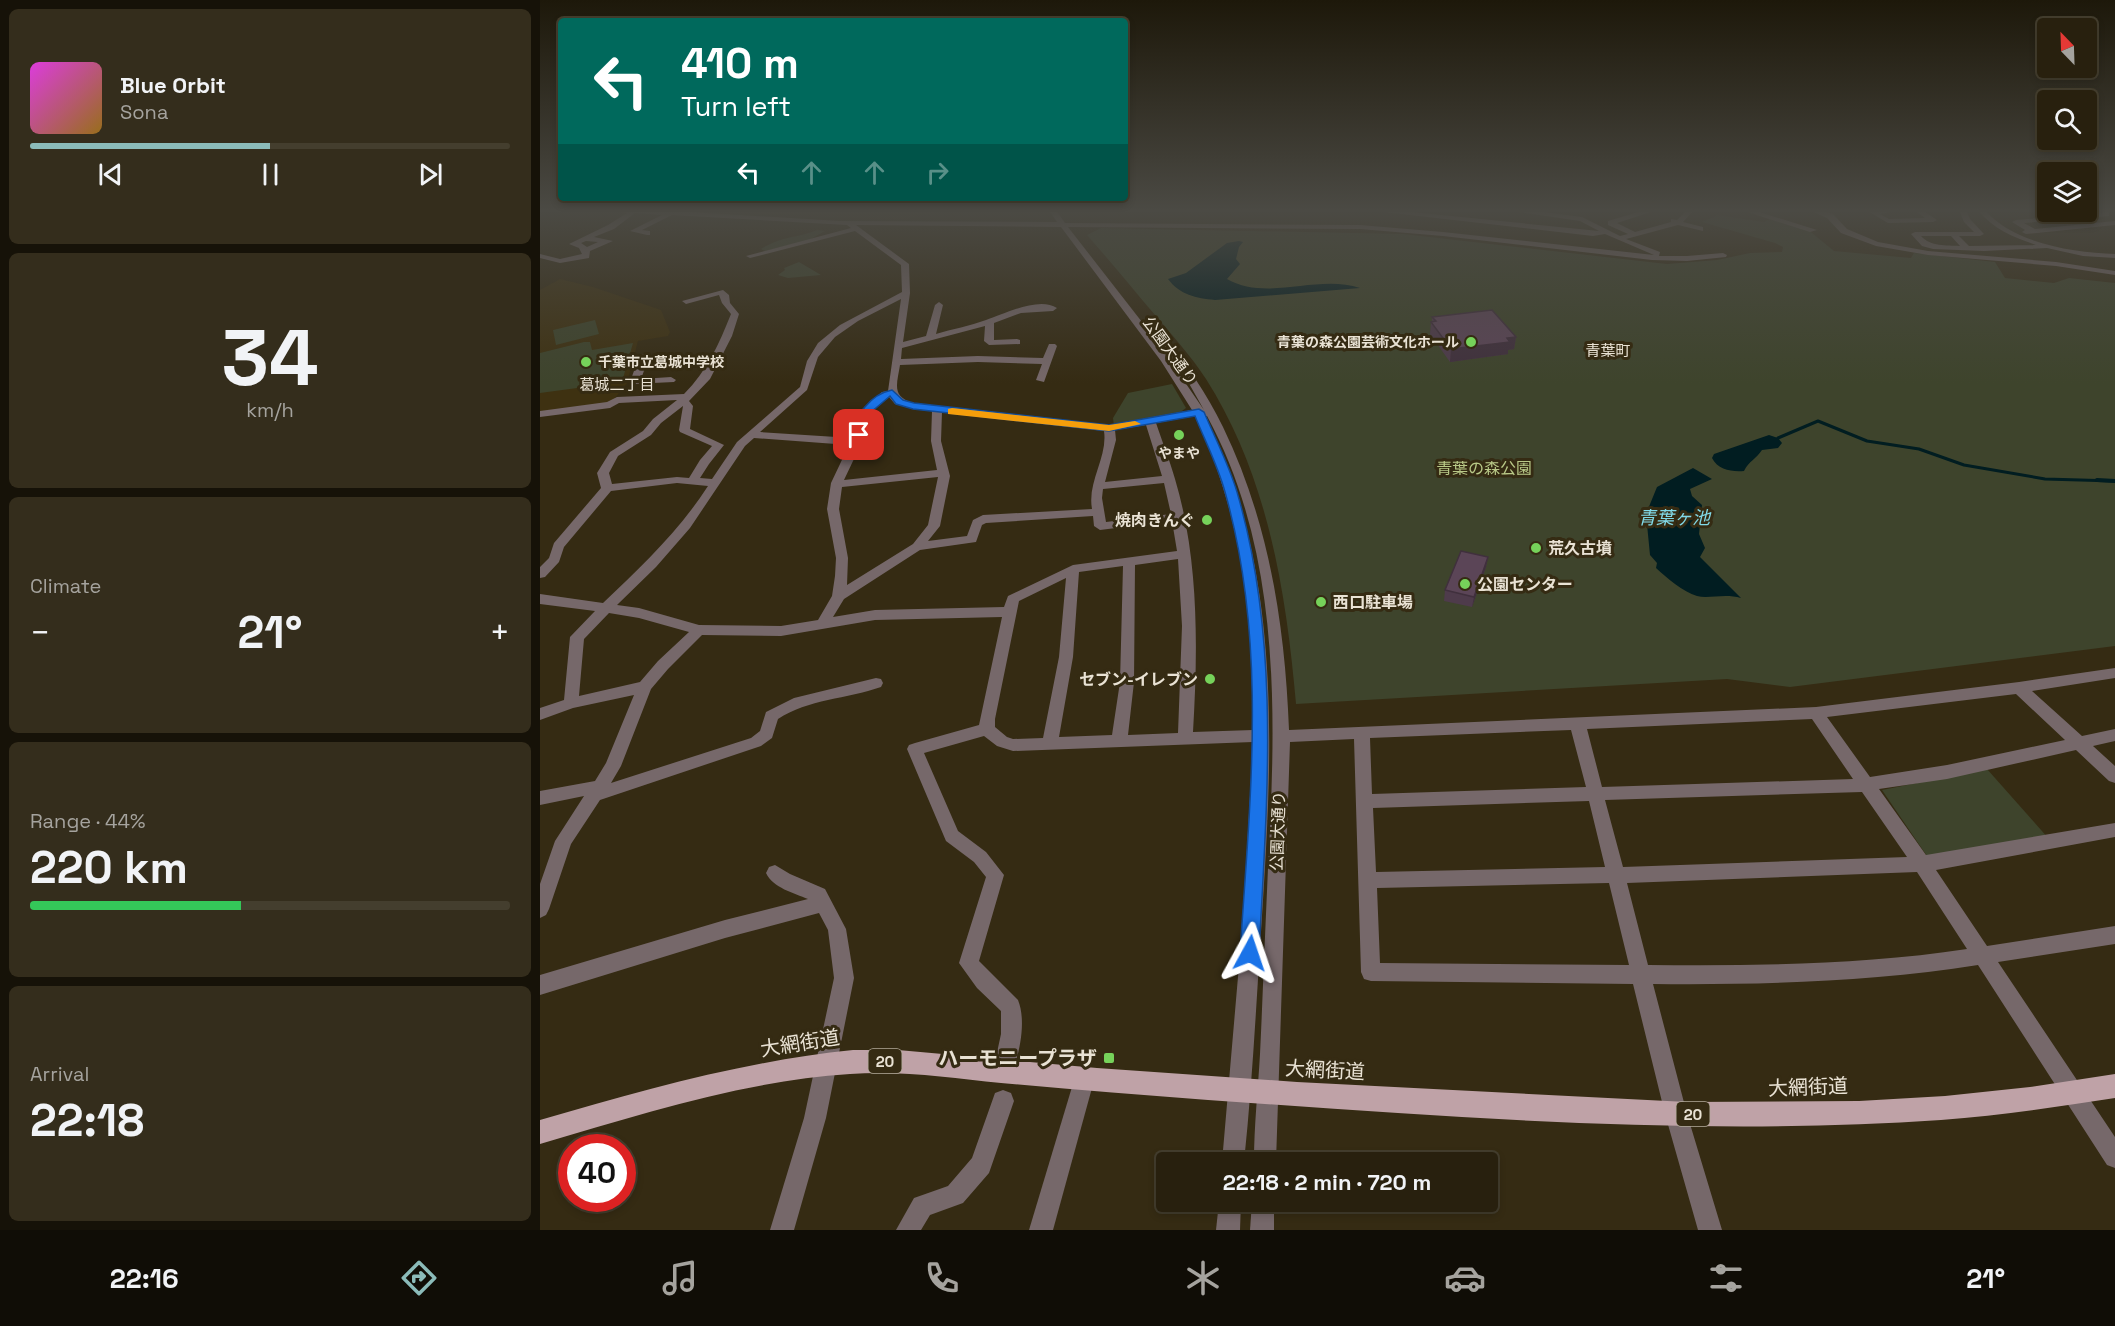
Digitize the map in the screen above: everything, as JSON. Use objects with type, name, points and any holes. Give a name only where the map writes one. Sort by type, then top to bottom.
[{"type":"main road","name":"大網街道","points":[[540,1132],[683,1093],[828,1063],[898,1061],[1269,1093],[1562,1110],[1676,1114],[1792,1114],[1896,1110],[2073,1094],[2115,1086]]},
{"type":"street","points":[[905,267],[906,293],[892,393],[899,402],[937,410],[1109,428],[1206,410]]},
{"type":"street","name":"公園大通り","points":[[1094,267],[1206,410],[1240,475],[1270,593],[1282,736],[1266,1152]]},
{"type":"street","points":[[2078,267],[2115,273]]},
{"type":"street","points":[[607,488],[603,472],[610,458],[624,446],[647,433],[657,421],[708,376],[735,314],[726,303],[725,295],[720,292],[686,301]]},
{"type":"street","points":[[571,703],[577,637],[657,558],[704,503],[750,435],[804,388],[808,380],[812,358],[825,343],[866,312],[906,293]]},
{"type":"street","points":[[930,338],[939,305]]},
{"type":"street","points":[[899,346],[990,322],[1013,312],[1035,307],[1053,308]]},
{"type":"street","points":[[990,322],[989,341],[992,343],[1017,342]]},
{"type":"street","points":[[1041,380],[1052,346]]},
{"type":"street","points":[[644,357],[635,382],[671,380],[652,398]]},
{"type":"street","points":[[896,362],[969,359],[1046,361]]},
{"type":"street","points":[[824,622],[838,596],[842,558],[833,509],[837,484],[857,442],[864,412],[886,394],[892,393]]},
{"type":"street","points":[[540,414],[610,405],[617,399],[684,399]]},
{"type":"street","points":[[684,399],[688,406],[684,430],[719,445],[704,462],[692,482]]},
{"type":"street","points":[[838,596],[917,547],[934,526],[944,486],[944,473],[936,441],[937,410]]},
{"type":"street","name":"公園大通り","points":[[1206,410],[1231,491],[1248,559],[1255,605],[1262,736],[1253,908],[1234,1152]]},
{"type":"street","points":[[1150,421],[1170,479],[1184,554],[1190,666],[1185,738]]},
{"type":"street","points":[[1109,428],[1111,440],[1096,503],[1100,512],[1100,526],[1178,517]]},
{"type":"street","points":[[750,435],[857,442]]},
{"type":"street","points":[[837,484],[944,473]]},
{"type":"street","points":[[1099,486],[1170,479]]},
{"type":"street","points":[[540,574],[555,559],[558,546],[607,488],[677,480],[716,483]]},
{"type":"street","points":[[917,547],[972,539],[977,523],[983,519],[1100,512]]},
{"type":"street","points":[[1184,554],[1073,569],[1013,599],[987,719],[987,729],[1002,742],[1013,745],[1262,736]]},
{"type":"street","points":[[1119,741],[1126,681],[1129,561]]},
{"type":"street","points":[[1050,743],[1064,684],[1071,630],[1073,569]]},
{"type":"street","points":[[540,599],[639,613],[699,630],[781,631],[876,615],[1009,612]]},
{"type":"street","points":[[540,909],[564,841],[613,766],[645,687],[663,664],[699,630]]},
{"type":"street","points":[[1282,736],[1816,713],[2019,688],[2115,673]]},
{"type":"street","points":[[540,798],[599,790],[756,742],[767,734],[771,716],[788,705],[846,694],[876,683]]},
{"type":"street","points":[[540,714],[571,703],[645,687]]},
{"type":"street","points":[[2019,688],[2115,776]]},
{"type":"street","points":[[1816,713],[1864,785],[1922,864],[2115,1157]]},
{"type":"street","points":[[1578,724],[1618,875],[1676,1114],[1710,1230]]},
{"type":"street","points":[[987,729],[915,749],[952,836],[980,857],[995,876],[969,963],[1011,1007],[1011,1034],[1003,1071]]},
{"type":"street","points":[[1362,733],[1371,972],[1743,975],[1833,971],[1914,966],[2115,935]]},
{"type":"street","points":[[1365,801],[1864,785],[1947,772],[2077,741],[2115,735]]},
{"type":"street","points":[[1367,880],[1618,875],[1922,864],[2115,830]]},
{"type":"street","points":[[775,873],[784,880],[819,895],[837,929],[844,978],[828,1063],[782,1230]]},
{"type":"street","points":[[540,985],[693,938],[824,903]]},
{"type":"street","points":[[1041,1230],[1085,1077]]},
{"type":"street","points":[[908,1230],[922,1206],[955,1195],[981,1165],[1003,1101]]},
{"type":"street","points":[[1228,1230],[1229,1212]]},
{"type":"street","points":[[1262,1230],[1263,1212]]},
{"type":"shaded area","name":"千葉市立葛城中学校","points":[[560,279],[593,287],[661,310],[670,332],[668,336],[638,341],[627,383],[610,404],[540,413],[540,290]]},
{"type":"green space","points":[[808,267],[821,275],[788,278],[778,275],[785,270],[784,268]]},
{"type":"green space","name":"青葉の森公園","points":[[1115,267],[1998,267],[2005,278],[2054,283],[2069,278],[2115,283],[2115,646],[1790,687],[1727,679],[1296,704],[1279,577],[1259,495],[1245,455],[1227,416],[1200,370]]},
{"type":"green space","points":[[595,320],[599,334],[556,345],[553,330]]},
{"type":"green space","points":[[590,342],[592,350],[633,343],[622,382],[540,393],[540,353]]},
{"type":"green space","points":[[1172,384],[1186,408],[1179,413],[1114,426],[1113,418],[1128,393]]},
{"type":"green space","points":[[1987,769],[2049,839],[1929,859],[1882,790]]},
{"type":"water","points":[[1194,267],[1237,267],[1227,279],[1259,288],[1327,284],[1360,288],[1215,300],[1189,295],[1178,289],[1168,279],[1186,273]]},
{"type":"water","points":[[1769,435],[1778,438],[1782,443],[1778,448],[1762,450],[1744,471],[1726,469],[1712,458],[1714,454]]},
{"type":"water","name":"青葉ヶ池","points":[[1693,468],[1712,479],[1690,489],[1692,496],[1702,505],[1699,534],[1705,548],[1700,557],[1741,598],[1702,597],[1692,594],[1675,584],[1656,568],[1657,563],[1650,555],[1646,514],[1657,487]]},
{"type":"building","points":[[1492,310],[1516,337],[1507,338],[1510,342],[1451,349],[1431,322],[1436,321],[1432,317]]},
{"type":"building","name":"公園センター","points":[[1461,551],[1488,557],[1474,597],[1445,590]]},
{"type":"waterway","points":[[1778,438],[1818,421],[1867,441],[1919,449],[1964,465],[2045,479],[2115,481],[2097,480]]},
{"type":"slow traffic","points":[[952,411],[1109,428],[1135,424]]},
{"type":"place","name":"青葉の森公園芸術文化ホール","points":[[1471,342]]},
{"type":"place","name":"千葉市立葛城中学校","points":[[586,362]]},
{"type":"place","name":"やまや","points":[[1179,435]]},
{"type":"place","name":"焼肉きんぐ","points":[[1207,520]]},
{"type":"place","name":"荒久古墳","points":[[1536,548]]},
{"type":"place","name":"公園センター","points":[[1465,584]]},
{"type":"place","name":"西口駐車場","points":[[1321,602]]},
{"type":"place","name":"セブン-イレブン","points":[[1210,679]]},
{"type":"place","name":"ハーモニープラザ","points":[[1109,1058]]},
{"type":"district","name":"青葉町","points":[[1608,350]]},
{"type":"district","name":"葛城二丁目","points":[[617,384]]},
{"type":"route","points":[[859,435],[864,412],[886,394],[892,393],[899,402],[937,410],[1109,428],[1199,412],[1231,491],[1248,559],[1255,605],[1262,736],[1250,953]]}]
